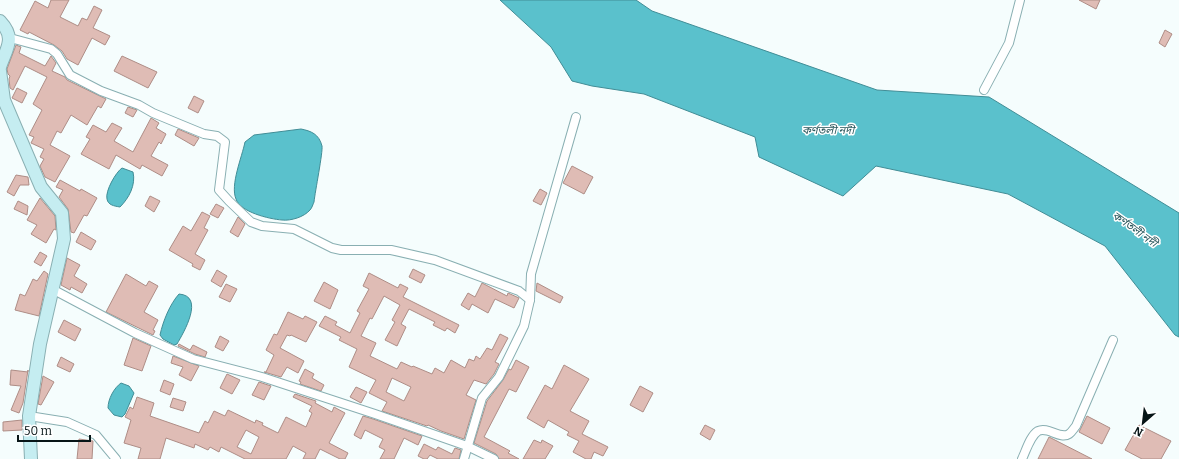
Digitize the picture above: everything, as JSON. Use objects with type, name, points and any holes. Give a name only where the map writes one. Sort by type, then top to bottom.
[{"type":"street","points":[[984,90],[1009,43],[1020,0]]},
{"type":"street","points":[[0,21],[8,29],[10,38],[0,67]]},
{"type":"street","points":[[10,38],[51,49],[57,54],[70,75],[101,91],[139,105],[153,114],[199,132],[216,136],[225,142],[219,190],[250,222],[262,226],[294,229],[332,248],[341,250],[391,250],[436,260],[519,291],[530,300]]},
{"type":"street","points":[[0,71],[4,100],[41,187],[62,213],[64,239],[40,344],[29,416],[31,459]]},
{"type":"street","points":[[464,459],[482,398],[499,377],[524,326],[530,300],[531,274],[576,117]]},
{"type":"street","points":[[52,289],[135,333],[193,359],[262,377],[375,414],[467,446],[494,459]]},
{"type":"street","points":[[1022,459],[1033,438],[1038,432],[1044,430],[1063,435],[1069,434],[1076,426],[1113,340]]},
{"type":"street","points":[[29,416],[67,422],[96,435],[116,459]]},
{"type":"water","name":"কর্ণতলী নদী","points":[[500,0],[636,0],[652,11],[877,90],[989,97],[1179,213],[1179,337],[1175,335],[1105,246],[1008,194],[876,166],[843,196],[759,157],[755,137],[644,94],[592,86],[572,81],[551,47]]},
{"type":"water","points":[[301,129],[317,136],[322,146],[314,202],[311,209],[301,217],[286,220],[263,216],[243,208],[236,199],[234,186],[245,142],[254,135]]},
{"type":"water","points":[[122,168],[133,172],[134,182],[129,195],[120,207],[110,204],[107,196],[112,182]]},
{"type":"water","points":[[179,294],[187,296],[191,301],[192,308],[188,323],[177,344],[174,345],[163,339],[160,335],[167,313]]},
{"type":"water","points":[[121,383],[129,386],[134,393],[125,414],[122,417],[114,415],[108,408],[112,394]]},
{"type":"building","points":[[51,0],[69,0],[60,17],[78,26],[82,18],[87,20],[94,6],[102,10],[93,28],[110,36],[105,45],[92,38],[78,65],[67,59],[62,51],[54,45],[29,32],[28,34],[20,30],[35,1],[48,8]]},
{"type":"building","points":[[1079,0],[1100,0],[1096,9]]},
{"type":"building","points":[[1165,30],[1172,34],[1165,47],[1159,43]]},
{"type":"building","points":[[16,45],[21,47],[19,53],[45,66],[51,56],[56,63],[52,71],[106,99],[101,108],[98,106],[87,125],[71,115],[61,133],[57,131],[50,145],[70,156],[55,182],[45,177],[40,166],[44,159],[40,157],[44,149],[31,143],[34,137],[29,135],[42,110],[33,104],[47,77],[25,66],[13,90],[10,88],[10,76],[7,69]]},
{"type":"building","points":[[122,56],[157,72],[148,88],[114,71]]},
{"type":"building","points":[[17,88],[27,93],[22,103],[12,98]]},
{"type":"building","points":[[194,96],[204,101],[198,113],[188,108]]},
{"type":"building","points":[[128,107],[137,110],[133,117],[125,113]]},
{"type":"building","points":[[151,118],[159,123],[156,128],[166,134],[161,144],[159,142],[151,156],[168,165],[162,176],[142,165],[140,169],[116,155],[109,169],[81,154],[90,139],[86,137],[93,125],[106,132],[112,123],[122,128],[114,141],[133,152]]},
{"type":"building","points":[[178,129],[199,138],[194,146],[175,135]]},
{"type":"building","points":[[572,166],[593,177],[584,194],[563,183]]},
{"type":"building","points":[[16,175],[28,177],[29,185],[20,185],[14,196],[7,192]]},
{"type":"building","points":[[60,180],[97,198],[87,216],[84,215],[74,233],[71,232],[68,209],[59,197],[63,190],[56,187]]},
{"type":"building","points":[[540,189],[547,193],[541,205],[533,201]]},
{"type":"building","points":[[150,196],[160,201],[154,212],[145,206]]},
{"type":"building","points":[[40,198],[55,216],[56,230],[54,229],[46,243],[31,234],[37,225],[27,220]]},
{"type":"building","points":[[18,201],[28,206],[27,215],[14,209]]},
{"type":"building","points":[[216,204],[224,208],[218,218],[210,214]]},
{"type":"building","points":[[202,212],[210,216],[204,228],[208,230],[195,254],[205,260],[200,270],[192,266],[193,264],[169,250],[183,226],[191,231]]},
{"type":"building","points":[[238,217],[245,224],[238,237],[230,232]]},
{"type":"building","points":[[81,232],[96,241],[91,250],[76,242]]},
{"type":"building","points":[[40,252],[47,256],[41,266],[34,262]]},
{"type":"building","points":[[67,258],[80,265],[74,276],[87,284],[82,293],[71,287],[70,290],[61,285]]},
{"type":"building","points":[[413,269],[425,275],[421,283],[409,277]]},
{"type":"building","points":[[217,270],[227,276],[221,287],[211,281]]},
{"type":"building","points":[[44,271],[48,274],[39,316],[15,310],[20,294],[25,296],[33,279],[37,281]]},
{"type":"building","points":[[369,273],[398,288],[400,284],[408,288],[403,297],[459,325],[455,333],[447,328],[445,331],[433,325],[435,322],[409,309],[401,324],[406,327],[397,346],[385,340],[395,322],[392,320],[400,305],[384,296],[361,336],[376,343],[370,356],[397,369],[401,362],[432,374],[435,368],[444,373],[451,360],[465,368],[469,359],[474,361],[476,356],[480,359],[487,348],[492,350],[500,334],[508,338],[495,362],[499,364],[494,374],[486,384],[474,380],[466,395],[476,400],[464,439],[428,425],[427,426],[382,411],[387,402],[369,393],[376,380],[349,367],[357,349],[339,340],[341,337],[319,326],[325,316],[337,322],[335,325],[350,333],[360,313],[357,311],[369,289],[363,286]],"holes":[[[392,378],[411,387],[404,401],[386,392]]]},
{"type":"building","points":[[126,274],[146,286],[149,281],[158,286],[144,312],[158,320],[153,330],[155,331],[153,335],[106,312]]},
{"type":"building","points":[[324,282],[338,290],[330,309],[314,301]]},
{"type":"building","points":[[482,283],[507,296],[508,293],[519,298],[514,308],[495,299],[488,313],[472,304],[469,310],[461,305],[468,293],[475,297]]},
{"type":"building","points":[[537,283],[563,297],[560,303],[536,291]]},
{"type":"building","points":[[226,284],[237,289],[230,302],[219,297]]},
{"type":"building","points":[[288,312],[303,319],[305,316],[317,322],[306,342],[291,335],[287,335],[280,348],[304,361],[298,373],[287,367],[281,377],[264,372],[266,372],[274,355],[266,350],[274,334],[277,335]]},
{"type":"building","points":[[64,320],[81,329],[75,341],[58,332]]},
{"type":"building","points":[[220,336],[229,341],[223,351],[215,347]]},
{"type":"building","points":[[133,338],[151,346],[142,371],[124,365]]},
{"type":"building","points":[[179,344],[190,350],[193,345],[207,352],[205,357],[178,346]]},
{"type":"building","points":[[173,356],[199,366],[191,381],[179,375],[183,367],[171,363]]},
{"type":"building","points":[[61,357],[74,364],[70,372],[57,366]]},
{"type":"building","points":[[516,360],[529,367],[516,392],[509,389],[484,437],[510,451],[508,453],[519,459],[499,459],[496,454],[474,443],[487,401],[503,380],[509,369],[511,370]]},
{"type":"building","points":[[564,365],[589,379],[570,411],[589,421],[582,434],[608,447],[603,456],[594,452],[591,459],[586,459],[573,452],[579,441],[567,435],[569,432],[548,420],[544,428],[527,418],[545,385],[552,389]]},
{"type":"building","points":[[305,369],[314,374],[312,378],[324,385],[321,391],[300,384],[301,382],[299,381]]},
{"type":"building","points":[[11,370],[28,372],[23,403],[19,413],[11,410],[21,386],[10,385]]},
{"type":"building","points":[[227,374],[240,380],[232,394],[220,388]]},
{"type":"building","points":[[43,376],[54,382],[41,405],[38,404]]},
{"type":"building","points":[[164,380],[174,384],[170,395],[160,391]]},
{"type":"building","points":[[259,382],[271,386],[264,400],[252,395]]},
{"type":"building","points":[[640,386],[653,393],[643,412],[630,405]]},
{"type":"building","points":[[356,387],[367,392],[361,403],[350,397]]},
{"type":"building","points":[[295,394],[316,401],[315,403],[332,412],[334,407],[345,413],[329,443],[348,453],[345,459],[340,459],[320,449],[315,459],[303,459],[306,453],[293,446],[286,459],[245,459],[221,447],[219,452],[210,447],[208,450],[195,444],[194,448],[166,438],[160,459],[138,459],[141,448],[124,443],[131,420],[125,417],[130,407],[133,409],[137,397],[154,403],[150,416],[199,433],[205,421],[208,423],[214,411],[225,416],[228,410],[255,423],[256,420],[263,423],[262,425],[278,433],[286,417],[306,427],[312,413],[309,411],[312,406],[293,397]],"holes":[[[246,430],[259,437],[251,454],[237,447]]]},
{"type":"building","points":[[173,398],[186,402],[183,411],[170,407]]},
{"type":"building","points":[[363,416],[422,436],[418,445],[404,438],[394,459],[380,459],[385,450],[379,447],[383,439],[365,430],[361,439],[354,435]]},
{"type":"building","points":[[1087,416],[1110,428],[1102,444],[1079,432]]},
{"type":"building","points":[[22,420],[22,430],[3,431],[3,422]]},
{"type":"building","points":[[705,425],[715,430],[710,440],[700,434]]},
{"type":"building","points":[[1139,425],[1171,441],[1161,459],[1142,459],[1125,450]]},
{"type":"building","points":[[1049,437],[1092,459],[1038,459]]},
{"type":"building","points":[[79,439],[93,441],[92,459],[77,459]]},
{"type":"building","points":[[534,440],[541,443],[542,440],[553,446],[545,459],[523,459]]},
{"type":"building","points":[[424,444],[436,450],[438,447],[452,454],[455,448],[461,450],[459,459],[438,459],[430,455],[427,459],[424,459],[418,456]]}]
